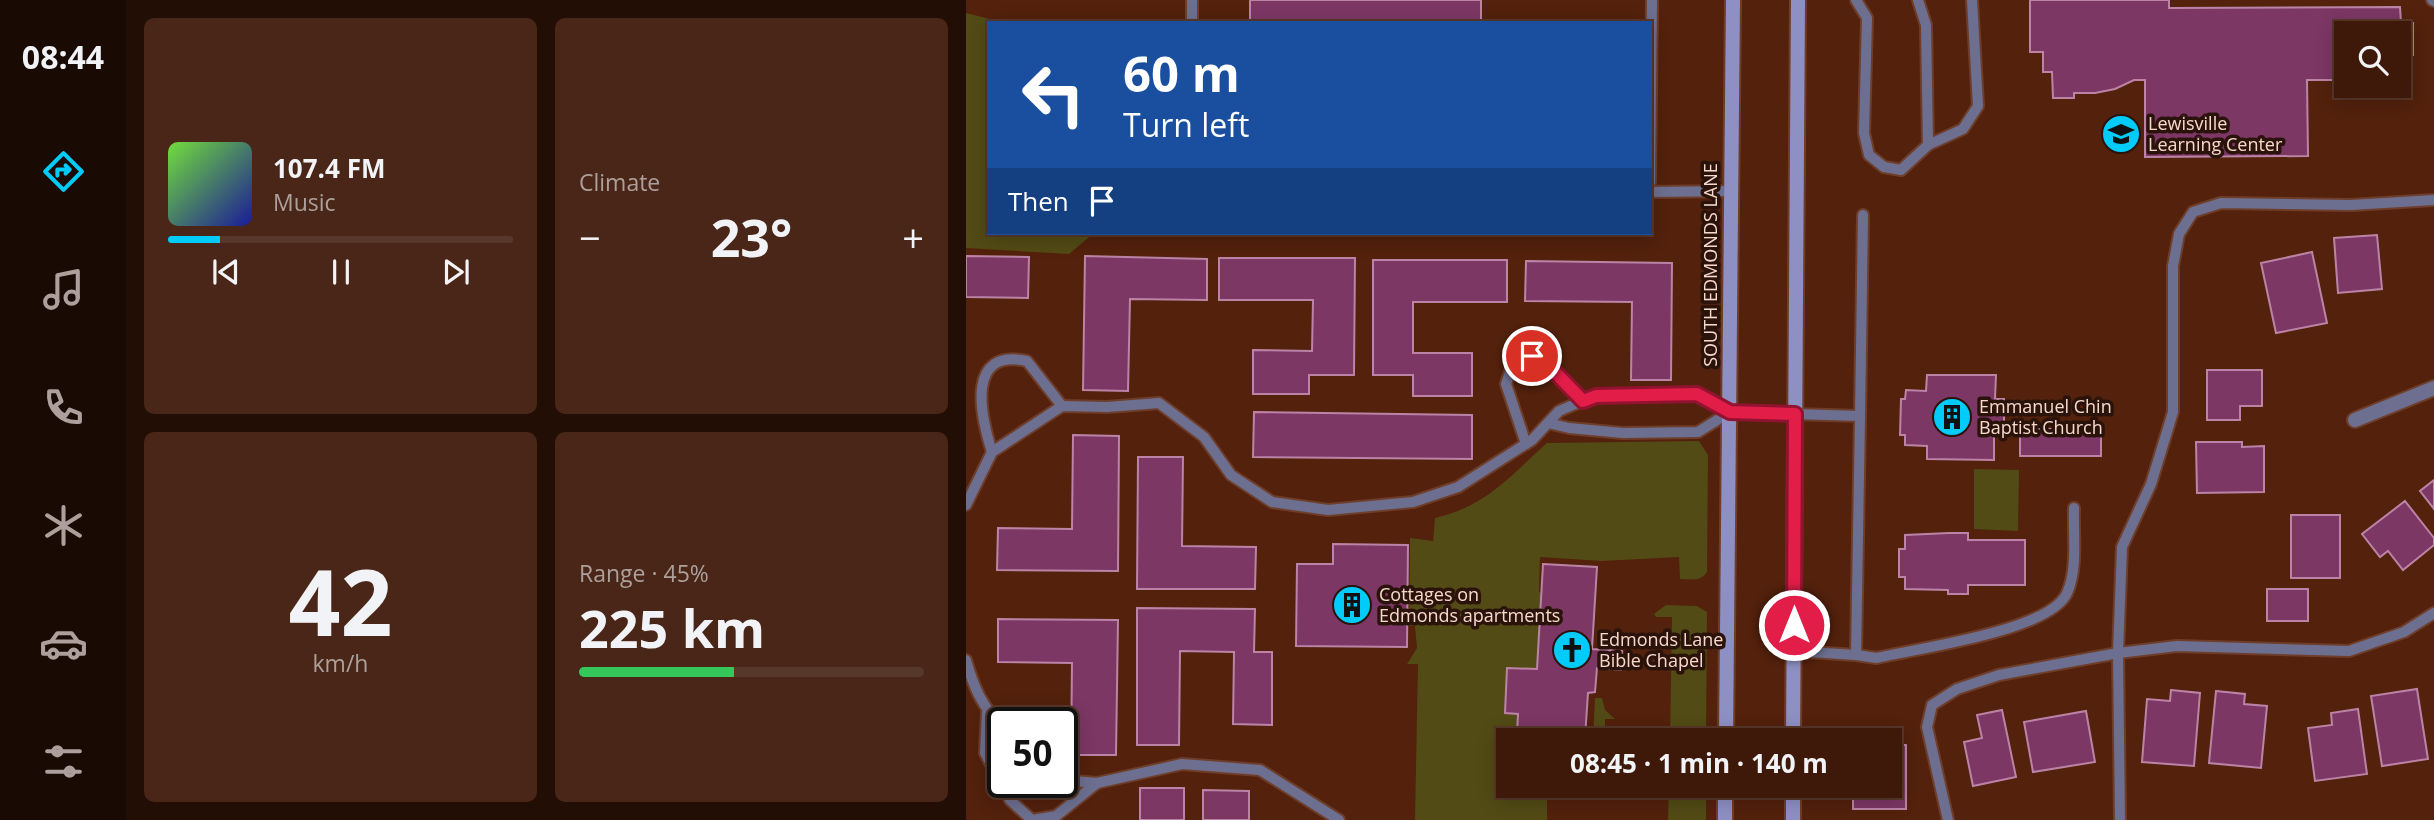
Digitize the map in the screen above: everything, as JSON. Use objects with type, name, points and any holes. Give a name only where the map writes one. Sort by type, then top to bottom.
[{"type":"main road","name":"SOUTH EDMONDS LANE","points":[[1726,728],[1733,0]]},
{"type":"main road","points":[[1793,728],[1798,0]]},
{"type":"main road","points":[[1725,798],[1725,820]]},
{"type":"main road","points":[[1793,798],[1793,820]]},
{"type":"street","points":[[2356,420],[2434,388]]},
{"type":"lane","points":[[1192,0],[1192,21]]},
{"type":"lane","points":[[1652,0],[1652,21]]},
{"type":"lane","points":[[1798,0],[1806,0]]},
{"type":"lane","points":[[1856,0],[1867,18],[1864,133],[1869,155],[1884,167],[1901,170],[1928,145],[1963,129],[1978,106],[1972,0]]},
{"type":"lane","points":[[1917,0],[1926,25],[1928,145]]},
{"type":"lane","points":[[1652,192],[1731,191]]},
{"type":"lane","points":[[2120,820],[2118,653],[2122,547],[2151,484],[2173,412],[2173,266],[2179,234],[2193,212],[2221,203],[2351,205],[2434,200]]},
{"type":"lane","points":[[1856,654],[1863,215]]},
{"type":"lane","points":[[1526,444],[1506,384],[1512,366],[1532,356],[1542,359],[1583,401]]},
{"type":"lane","points":[[992,452],[978,409],[981,379],[992,362],[1006,357],[1027,361],[1062,406]]},
{"type":"lane","points":[[966,505],[992,452],[1062,406],[1107,407],[1159,403],[1204,437],[1231,475],[1272,502],[1328,510],[1413,502],[1458,487],[1526,444],[1559,411],[1596,396],[1697,394],[1730,412],[1860,416]]},
{"type":"lane","points":[[1548,423],[1569,428],[1623,433],[1698,432],[1730,412]]},
{"type":"lane","points":[[1794,651],[1856,654],[1877,658],[2027,624],[2053,611],[2067,594],[2072,569],[2074,508]]},
{"type":"lane","points":[[1948,820],[1927,727],[1932,705],[1957,689],[1999,675],[2118,653],[2178,646],[2350,651],[2404,632],[2434,613]]},
{"type":"lane","points":[[966,660],[975,692],[987,712],[987,757]]},
{"type":"lane","points":[[1078,781],[1097,783],[1182,764],[1260,770],[1339,820]]},
{"type":"lane","points":[[1009,798],[1032,820],[1056,816],[1097,783]]},
{"type":"shaded area","points":[[966,13],[998,21],[987,21],[987,235],[1092,235],[1069,254],[966,248]]},
{"type":"shaded area","points":[[1699,441],[1708,455],[1707,572],[1695,579],[1680,579],[1679,557],[1602,561],[1540,557],[1539,592],[1543,594],[1538,668],[1517,668],[1523,712],[1532,728],[1496,728],[1496,798],[1547,798],[1547,820],[1415,820],[1418,664],[1407,664],[1417,648],[1415,626],[1409,626],[1410,538],[1433,541],[1435,518],[1453,513],[1483,498],[1547,443]]},
{"type":"shaded area","points":[[1974,469],[2019,470],[2018,531],[1974,529]]},
{"type":"shaded area","points":[[1666,605],[1697,606],[1707,612],[1706,728],[1670,728],[1672,617],[1656,617],[1654,614]]},
{"type":"shaded area","points":[[1595,698],[1602,698],[1605,710],[1615,719],[1605,719],[1605,728],[1594,728]]},
{"type":"shaded area","points":[[1669,798],[1706,798],[1706,820],[1668,820]]},
{"type":"building","points":[[1250,0],[1481,0],[1481,21],[1250,21]]},
{"type":"building","points":[[2030,0],[2169,0],[2169,8],[2400,7],[2401,21],[2334,21],[2334,80],[2307,80],[2308,156],[2145,157],[2145,80],[2134,80],[2115,89],[2095,93],[2074,93],[2074,98],[2053,98],[2052,72],[2043,72],[2043,52],[2030,52]]},
{"type":"building","points":[[2411,23],[2413,23],[2411,55]]},
{"type":"building","points":[[2377,235],[2382,289],[2338,293],[2334,238]]},
{"type":"building","points":[[2312,252],[2327,323],[2276,333],[2261,263]]},
{"type":"building","points":[[966,256],[1029,257],[1028,298],[966,297]]},
{"type":"building","points":[[1085,256],[1207,259],[1207,300],[1130,299],[1128,391],[1083,390]]},
{"type":"building","points":[[1219,258],[1355,258],[1354,375],[1309,375],[1309,394],[1253,394],[1253,350],[1312,351],[1313,300],[1219,300]]},
{"type":"building","points":[[1373,260],[1507,260],[1507,302],[1413,302],[1413,353],[1472,353],[1472,396],[1413,396],[1413,375],[1373,375]]},
{"type":"building","points":[[1526,261],[1672,263],[1671,380],[1631,380],[1632,302],[1525,301]]},
{"type":"building","points":[[2207,370],[2262,370],[2262,406],[2240,406],[2240,420],[2207,420]]},
{"type":"building","name":"Emmanuel Chin Baptist Church","points":[[1927,375],[1996,375],[1995,399],[2004,399],[2004,435],[1994,435],[1994,460],[1927,459],[1927,446],[1905,445],[1905,435],[1900,435],[1901,399],[1905,399],[1906,390],[1926,391]]},
{"type":"building","points":[[1254,412],[1472,415],[1472,459],[1253,457]]},
{"type":"building","points":[[2020,429],[2101,429],[2101,456],[2020,456]]},
{"type":"building","points":[[1073,435],[1119,436],[1118,571],[997,570],[998,528],[1072,529]]},
{"type":"building","points":[[2196,442],[2242,442],[2242,447],[2264,446],[2264,492],[2197,493]]},
{"type":"building","points":[[1138,457],[1183,457],[1182,546],[1256,547],[1255,589],[1137,589]]},
{"type":"building","points":[[2434,480],[2434,509],[2420,491]]},
{"type":"building","points":[[2405,501],[2434,538],[2434,545],[2403,570],[2388,551],[2380,557],[2362,534]]},
{"type":"building","points":[[2291,515],[2340,515],[2340,578],[2291,578]]},
{"type":"building","points":[[1968,533],[1968,540],[2025,540],[2025,585],[1968,585],[1968,594],[1948,594],[1948,590],[1905,589],[1905,577],[1899,577],[1899,549],[1905,549],[1905,535]]},
{"type":"building","name":"Cottages on Edmonds apartments","points":[[1333,544],[1408,545],[1407,647],[1296,646],[1297,564],[1333,564]]},
{"type":"building","name":"Edmonds Lane Bible Chapel","points":[[1543,564],[1597,567],[1592,649],[1622,651],[1621,670],[1597,668],[1595,692],[1588,693],[1586,728],[1517,728],[1518,714],[1505,713],[1507,668],[1537,669]]},
{"type":"building","points":[[2267,589],[2308,589],[2308,621],[2267,621]]},
{"type":"building","points":[[1137,608],[1255,609],[1254,652],[1272,652],[1272,725],[1233,724],[1234,652],[1180,651],[1179,745],[1137,745]]},
{"type":"building","points":[[998,619],[1118,620],[1116,755],[1078,755],[1078,707],[1072,707],[1072,663],[998,662]]},
{"type":"building","points":[[2417,689],[2428,759],[2382,766],[2371,696]]},
{"type":"building","points":[[2171,690],[2200,693],[2194,766],[2142,762],[2147,699],[2170,701]]},
{"type":"building","points":[[2216,691],[2245,694],[2244,704],[2267,706],[2261,768],[2209,763]]},
{"type":"building","points":[[2358,709],[2367,774],[2315,781],[2308,728],[2332,725],[2331,713]]},
{"type":"building","points":[[2002,710],[2016,777],[1973,786],[1964,742],[1982,738],[1977,715]]},
{"type":"building","points":[[2086,711],[2095,762],[2033,772],[2024,722]]},
{"type":"building","points":[[1902,745],[1906,745],[1906,809],[1853,809],[1853,798],[1902,798]]},
{"type":"building","points":[[1140,788],[1184,788],[1184,820],[1140,820]]},
{"type":"building","points":[[1203,790],[1249,791],[1249,820],[1203,820]]},
{"type":"place","name":"Lewisville Learning Center","points":[[2121,134]]},
{"type":"place","name":"Emmanuel Chin Baptist Church","points":[[1952,417]]},
{"type":"place","name":"Cottages on Edmonds apartments","points":[[1352,605]]},
{"type":"place","name":"Edmonds Lane Bible Chapel","points":[[1572,650]]},
{"type":"route","points":[[1532,356],[1542,359],[1583,401],[1596,396],[1697,394],[1730,412],[1795,414],[1794,625]]}]
